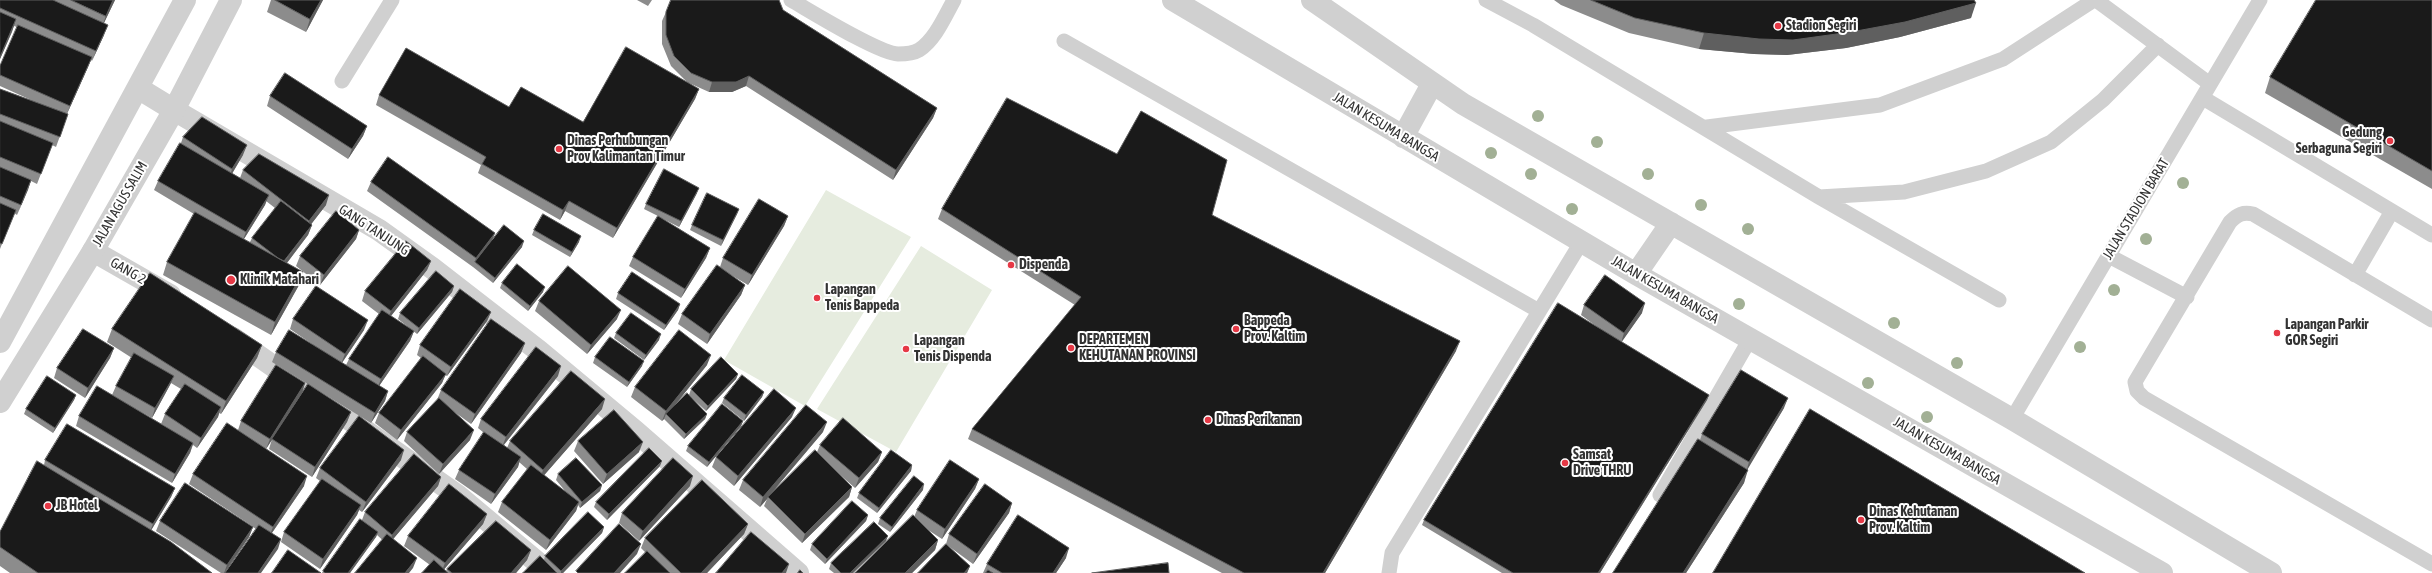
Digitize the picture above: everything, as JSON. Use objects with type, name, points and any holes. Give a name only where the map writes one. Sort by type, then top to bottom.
[{"type":"street","points":[[0,342],[185,0]]},
{"type":"street","name":"JALAN AGUS SALIM","points":[[0,402],[93,251],[174,110],[231,0]]},
{"type":"street","name":"JALAN KESUMA BANGSA","points":[[1173,0],[1636,274],[2162,573]]},
{"type":"street","points":[[1323,4],[1432,84],[1463,104],[2012,419],[2271,573]]},
{"type":"street","points":[[1403,137],[1432,84]]},
{"type":"street","name":"GANG TANJUNG","points":[[138,88],[379,230],[432,268],[539,351],[798,573]]},
{"type":"street","points":[[1636,274],[1671,223]]},
{"type":"street","name":"GANG 2","points":[[93,251],[186,305]]},
{"type":"street","points":[[217,327],[457,495],[550,573]]},
{"type":"lane","points":[[342,81],[392,0]]},
{"type":"lane","points":[[791,0],[850,33],[889,52],[898,54],[917,51],[926,45],[954,0]]},
{"type":"lane","points":[[1486,0],[1534,25],[1668,107],[1707,127],[1819,197],[1999,300]]},
{"type":"lane","points":[[1707,127],[1880,105],[2003,59],[2095,0],[2210,84]]},
{"type":"lane","name":"JALAN STADION BARAT","points":[[2012,419],[2260,0]]},
{"type":"lane","points":[[1064,41],[1539,311]]},
{"type":"lane","points":[[1819,197],[1904,192],[1986,171],[2050,142],[2103,100],[2158,45]]},
{"type":"lane","points":[[2203,98],[2432,235]]},
{"type":"lane","points":[[2355,275],[2392,211]]},
{"type":"lane","points":[[2432,320],[2253,214],[2244,212],[2236,215],[2230,222],[2187,297],[2135,382],[2137,391],[2151,402],[2432,564]]},
{"type":"lane","points":[[1389,573],[1392,553],[1582,241]]},
{"type":"lane","points":[[2108,256],[2187,297]]},
{"type":"lane","points":[[1660,495],[1750,339]]},
{"type":"shaded area","name":"Lapangan Tenis Bappeda","points":[[826,190],[911,237],[805,406],[724,360]]},
{"type":"shaded area","name":"Lapangan Tenis Dispenda","points":[[921,246],[992,290],[896,452],[817,409]]},
{"type":"building","points":[[0,0],[53,0],[108,25],[96,51],[0,8]]},
{"type":"building","points":[[71,0],[113,0],[106,16]]},
{"type":"building","points":[[275,0],[321,0],[310,19]]},
{"type":"building","points":[[671,0],[779,0],[783,10],[937,108],[896,170],[749,76],[736,82],[712,82],[691,73],[674,56],[666,35],[666,12]]},
{"type":"building","name":"Stadion Segiri","points":[[1591,0],[1974,0],[1976,3],[1905,22],[1851,32],[1793,40],[1759,39],[1704,33],[1635,18]]},
{"type":"building","name":"Gedung Serbaguna Segiri","points":[[2316,0],[2432,0],[2432,171],[2270,77]]},
{"type":"building","points":[[0,12],[16,19],[0,57]]},
{"type":"building","points":[[18,25],[92,57],[70,106],[0,75],[0,66]]},
{"type":"building","name":"Dinas Perhubungan Prov Kalimantan Timur","points":[[626,47],[699,89],[617,228],[569,201],[563,210],[482,164],[486,157],[379,95],[406,48],[509,107],[521,87],[583,122]]},
{"type":"building","points":[[285,73],[367,126],[352,149],[270,96]]},
{"type":"building","points":[[0,89],[68,114],[60,137],[0,114]]},
{"type":"building","name":"Bappeda Prov. Kaltim","points":[[1007,98],[1117,154],[1141,111],[1227,160],[1212,215],[1460,341],[1323,573],[1244,573],[972,429],[1081,297],[942,209]]},
{"type":"building","points":[[202,117],[247,145],[232,169],[183,137]]},
{"type":"building","points":[[0,121],[53,143],[41,174],[0,157]]},
{"type":"building","points":[[180,143],[269,195],[246,232],[158,181]]},
{"type":"building","points":[[259,154],[329,195],[309,221],[243,170]]},
{"type":"building","points":[[388,157],[495,233],[476,258],[371,182]]},
{"type":"building","points":[[0,167],[31,180],[21,205],[0,196]]},
{"type":"building","points":[[664,169],[699,188],[681,221],[646,204]]},
{"type":"building","points":[[707,193],[739,209],[723,240],[692,225]]},
{"type":"building","points":[[759,199],[788,216],[752,275],[723,258]]},
{"type":"building","points":[[281,201],[312,225],[284,261],[252,238]]},
{"type":"building","points":[[0,203],[16,210],[2,244],[0,243]]},
{"type":"building","points":[[336,211],[359,230],[324,275],[300,256]]},
{"type":"building","name":"Klinik Matahari","points":[[195,212],[303,272],[275,322],[167,262]]},
{"type":"building","points":[[543,214],[581,236],[572,252],[534,230]]},
{"type":"building","points":[[658,216],[710,248],[685,289],[633,257]]},
{"type":"building","points":[[504,225],[524,241],[495,278],[475,262]]},
{"type":"building","points":[[406,241],[431,261],[391,311],[365,291]]},
{"type":"building","points":[[517,264],[545,287],[530,306],[502,283]]},
{"type":"building","points":[[717,265],[745,285],[710,334],[682,314]]},
{"type":"building","points":[[568,266],[621,310],[591,345],[539,301]]},
{"type":"building","points":[[436,271],[454,286],[419,328],[400,313]]},
{"type":"building","points":[[632,272],[680,304],[666,325],[618,293]]},
{"type":"building","points":[[150,273],[262,345],[226,401],[112,329]]},
{"type":"building","points":[[1605,275],[1645,303],[1624,333],[1584,305]]},
{"type":"building","points":[[316,286],[368,320],[345,354],[293,319]]},
{"type":"building","points":[[460,289],[491,312],[451,367],[420,345]]},
{"type":"building","name":"Samsat Drive THRU","points":[[1558,303],[1709,395],[1598,573],[1513,573],[1424,520]]},
{"type":"building","points":[[382,310],[414,331],[381,379],[349,359]]},
{"type":"building","points":[[631,313],[661,334],[646,355],[616,333]]},
{"type":"building","points":[[491,319],[525,343],[475,414],[441,390]]},
{"type":"building","points":[[83,329],[114,348],[88,388],[57,368]]},
{"type":"building","points":[[289,330],[388,391],[375,413],[276,352]]},
{"type":"building","points":[[679,330],[711,355],[666,411],[635,387]]},
{"type":"building","points":[[610,337],[644,361],[629,382],[595,357]]},
{"type":"building","points":[[536,347],[561,366],[506,437],[481,419]]},
{"type":"building","points":[[134,353],[174,376],[155,408],[116,386]]},
{"type":"building","points":[[423,356],[446,374],[401,430],[379,413]]},
{"type":"building","points":[[721,357],[738,374],[708,406],[691,389]]},
{"type":"building","points":[[276,365],[305,383],[270,439],[241,421]]},
{"type":"building","points":[[1741,370],[1788,398],[1749,462],[1702,434]]},
{"type":"building","points":[[571,371],[605,399],[543,470],[510,441]]},
{"type":"building","points":[[742,375],[764,392],[746,415],[724,398]]},
{"type":"building","points":[[47,376],[76,395],[55,428],[26,409]]},
{"type":"building","points":[[185,384],[221,407],[201,438],[165,414]]},
{"type":"building","points":[[308,384],[351,412],[315,467],[272,439]]},
{"type":"building","points":[[97,386],[193,443],[175,474],[79,416]]},
{"type":"building","points":[[774,389],[796,408],[738,476],[716,457]]},
{"type":"building","points":[[687,393],[707,414],[686,434],[666,414]]},
{"type":"building","points":[[439,398],[474,430],[443,464],[407,432]]},
{"type":"building","points":[[722,404],[743,421],[709,462],[688,446]]},
{"type":"building","points":[[806,405],[827,422],[763,497],[743,480]]},
{"type":"building","name":"Dinas Kehutanan Prov. Kaltim","points":[[1810,409],[2085,573],[1713,573]]},
{"type":"building","points":[[614,410],[643,442],[607,474],[578,441]]},
{"type":"building","points":[[359,416],[404,450],[366,502],[320,468]]},
{"type":"building","points":[[843,418],[882,452],[859,478],[820,445]]},
{"type":"building","points":[[227,423],[307,476],[273,527],[193,474]]},
{"type":"building","points":[[67,424],[175,488],[153,524],[45,460]]},
{"type":"building","points":[[484,432],[521,457],[495,494],[459,470]]},
{"type":"building","points":[[1698,439],[1748,470],[1683,573],[1613,573]]},
{"type":"building","points":[[649,448],[662,461],[609,514],[596,502]]},
{"type":"building","points":[[815,450],[852,487],[805,534],[768,497]]},
{"type":"building","points":[[891,450],[912,465],[879,508],[859,493]]},
{"type":"building","points":[[414,454],[441,477],[392,535],[365,512]]},
{"type":"building","points":[[576,458],[602,485],[582,502],[558,474]]},
{"type":"building","points":[[673,458],[693,476],[643,531],[622,513]]},
{"type":"building","points":[[950,460],[979,479],[945,529],[917,510]]},
{"type":"building","name":"JB Hotel","points":[[37,461],[171,542],[212,573],[38,573],[0,547],[0,532]]},
{"type":"building","points":[[531,465],[579,502],[550,540],[502,502]]},
{"type":"building","points":[[914,476],[924,484],[892,527],[880,518]]},
{"type":"building","points":[[322,479],[361,505],[323,559],[284,532]]},
{"type":"building","points":[[702,480],[748,524],[701,573],[681,573],[645,538]]},
{"type":"building","points":[[185,483],[253,527],[227,565],[160,521]]},
{"type":"building","points":[[449,484],[487,514],[445,563],[408,536]]},
{"type":"building","points":[[985,484],[1012,503],[977,554],[949,534]]},
{"type":"building","points":[[852,501],[868,515],[827,559],[812,544]]},
{"type":"building","points":[[588,512],[604,527],[561,571],[545,556]]},
{"type":"building","points":[[913,515],[938,540],[905,573],[855,573]]},
{"type":"building","points":[[1018,515],[1069,548],[1053,573],[1002,573],[987,564]]},
{"type":"building","points":[[360,519],[378,532],[348,573],[325,573],[323,571]]},
{"type":"building","points":[[496,521],[531,550],[511,573],[452,573],[447,569]]},
{"type":"building","points":[[874,522],[888,536],[850,573],[841,573],[831,563]]},
{"type":"building","points":[[619,524],[641,544],[614,573],[578,573],[576,571]]},
{"type":"building","points":[[259,525],[281,539],[258,573],[225,573]]},
{"type":"building","points":[[751,532],[789,564],[782,573],[716,573]]},
{"type":"building","points":[[387,534],[417,558],[405,573],[355,573]]},
{"type":"building","points":[[946,544],[970,566],[964,573],[918,573]]},
{"type":"building","points":[[288,550],[321,573],[272,573]]},
{"type":"building","points":[[647,551],[670,573],[625,573]]},
{"type":"building","points":[[540,556],[557,573],[523,573]]},
{"type":"building","points":[[434,560],[448,573],[422,573]]},
{"type":"building","points":[[1168,563],[1169,573],[1092,573]]},
{"type":"building","points":[[988,570],[993,573],[986,573]]},
{"type":"place","name":"Stadion Segiri","points":[[1778,26]]},
{"type":"place","name":"Gedung Serbaguna Segiri","points":[[2390,141]]},
{"type":"place","name":"Dinas Perhubungan Prov Kalimantan Timur","points":[[559,149]]},
{"type":"place","name":"Dispenda","points":[[1011,265]]},
{"type":"place","name":"Klinik Matahari","points":[[231,280]]},
{"type":"place","name":"Lapangan Tenis Bappeda","points":[[817,298]]},
{"type":"place","name":"Bappeda Prov. Kaltim","points":[[1236,329]]},
{"type":"place","name":"Lapangan Parkir GOR Segiri","points":[[2277,333]]},
{"type":"place","name":"DEPARTEMEN KEHUTANAN PROVINSI","points":[[1071,348]]},
{"type":"place","name":"Lapangan Tenis Dispenda","points":[[906,349]]},
{"type":"place","name":"Dinas Perikanan","points":[[1208,420]]},
{"type":"place","name":"Samsat Drive THRU","points":[[1565,463]]},
{"type":"place","name":"JB Hotel","points":[[48,506]]},
{"type":"place","name":"Dinas Kehutanan Prov. Kaltim","points":[[1861,520]]}]
